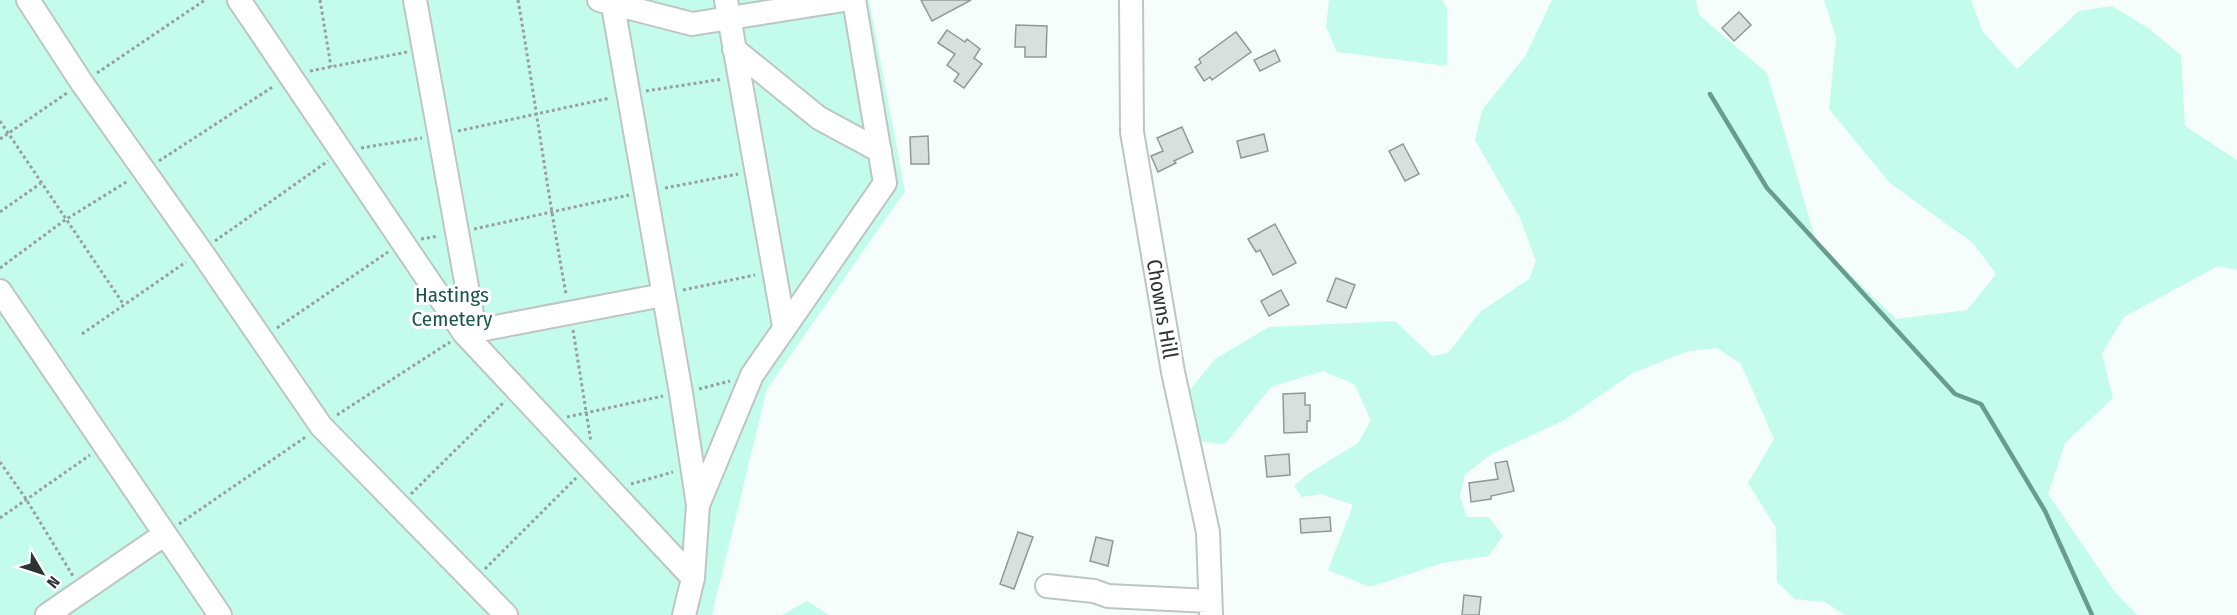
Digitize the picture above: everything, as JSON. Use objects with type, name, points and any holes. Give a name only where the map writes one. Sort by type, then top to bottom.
[{"type":"street","points":[[28,0],[82,83],[321,426],[506,615]]},
{"type":"street","points":[[239,0],[403,242],[469,332],[517,390],[693,578]]},
{"type":"street","points":[[416,0],[456,233],[469,332]]},
{"type":"street","points":[[684,615],[693,578],[698,505],[646,191],[608,1],[692,24],[728,9],[844,0]]},
{"type":"street","points":[[698,505],[752,375],[885,183],[854,0]]},
{"type":"street","name":"Chowns Hill","points":[[1131,0],[1132,132],[1173,372],[1208,532],[1210,608]]},
{"type":"street","points":[[728,9],[784,327]]},
{"type":"street","points":[[734,49],[819,118],[880,152]]},
{"type":"street","points":[[0,291],[220,615]]},
{"type":"street","points":[[469,332],[663,295]]},
{"type":"street","points":[[47,615],[165,534]]},
{"type":"street","points":[[1047,586],[1210,608]]},
{"type":"path","points":[[0,139],[205,0]]},
{"type":"path","points":[[320,0],[331,67]]},
{"type":"path","points":[[473,581],[592,470],[588,411],[551,213],[538,115],[518,0]]},
{"type":"path","points":[[0,268],[65,220],[290,75],[423,49]]},
{"type":"path","points":[[82,334],[342,151],[439,135],[628,94],[739,77]]},
{"type":"path","points":[[0,121],[124,305]]},
{"type":"path","points":[[261,339],[403,242],[757,170]]},
{"type":"path","points":[[0,212],[41,183]]},
{"type":"path","points":[[663,295],[775,270]]},
{"type":"path","points":[[165,534],[321,426],[469,332]]},
{"type":"path","points":[[547,422],[752,375]]},
{"type":"path","points":[[399,506],[517,390]]},
{"type":"path","points":[[0,518],[104,445]]},
{"type":"path","points":[[0,462],[82,591]]},
{"type":"path","points":[[610,490],[692,466]]},
{"type":"green space","name":"Hastings Cemetery","points":[[0,0],[869,0],[905,191],[767,389],[712,615],[0,615]]},
{"type":"green space","points":[[1329,0],[1442,0],[1447,9],[1447,66],[1337,52],[1326,27]]},
{"type":"green space","points":[[1552,0],[1696,0],[1699,15],[1767,73],[1816,241],[1896,319],[1967,310],[1996,274],[1973,243],[1890,183],[1829,109],[1836,38],[1824,0],[1971,0],[1983,32],[2017,69],[2079,11],[2112,6],[2148,28],[2181,55],[2185,126],[2237,160],[2237,270],[2218,266],[2124,317],[2102,354],[2113,398],[2065,443],[2048,494],[2114,591],[2137,615],[1845,615],[1825,602],[1795,599],[1777,582],[1776,528],[1748,483],[1774,439],[1741,364],[1717,348],[1688,351],[1633,373],[1563,421],[1493,453],[1465,474],[1460,496],[1467,517],[1489,517],[1503,536],[1488,556],[1442,563],[1370,587],[1328,570],[1353,505],[1321,494],[1302,497],[1294,486],[1309,473],[1358,443],[1371,420],[1354,384],[1323,371],[1271,387],[1225,444],[1195,441],[1189,391],[1215,359],[1269,327],[1395,321],[1432,356],[1448,353],[1480,312],[1529,279],[1536,261],[1520,218],[1475,140],[1482,110],[1526,55]]},
{"type":"green space","points":[[807,601],[829,615],[782,615]]},
{"type":"building","points":[[921,0],[971,0],[932,21]]},
{"type":"building","points":[[1739,12],[1751,25],[1734,41],[1722,28]]},
{"type":"building","points":[[1016,25],[1047,26],[1046,57],[1025,57],[1025,47],[1015,47]]},
{"type":"building","points":[[947,30],[965,42],[967,39],[980,49],[974,58],[982,64],[964,88],[954,81],[959,74],[947,65],[955,54],[938,43]]},
{"type":"building","points":[[1236,32],[1251,52],[1212,80],[1210,77],[1204,81],[1195,67],[1201,63],[1199,59]]},
{"type":"building","points":[[1275,50],[1280,61],[1260,71],[1254,60]]},
{"type":"building","points":[[1182,127],[1193,152],[1158,172],[1151,156],[1163,151],[1157,138]]},
{"type":"building","points":[[1264,134],[1268,151],[1241,158],[1237,141]]},
{"type":"building","points":[[928,136],[929,164],[911,164],[910,137]]},
{"type":"building","points":[[1403,144],[1419,174],[1405,181],[1389,151]]},
{"type":"building","points":[[1275,224],[1296,263],[1273,275],[1260,250],[1256,252],[1248,239]]},
{"type":"building","points":[[1336,278],[1355,285],[1346,308],[1327,301]]},
{"type":"building","points":[[1281,290],[1289,305],[1269,316],[1261,301]]},
{"type":"building","points":[[1305,393],[1305,405],[1310,405],[1307,432],[1284,433],[1283,394]]},
{"type":"building","points":[[1289,454],[1290,475],[1267,477],[1265,456]]},
{"type":"building","points":[[1507,461],[1514,491],[1491,496],[1491,499],[1471,502],[1469,483],[1498,479],[1495,463]]},
{"type":"building","points":[[1330,517],[1331,531],[1301,533],[1300,519]]},
{"type":"building","points":[[1018,532],[1033,537],[1014,589],[1000,584]]},
{"type":"building","points":[[1096,537],[1113,541],[1108,566],[1090,561]]},
{"type":"building","points":[[1464,595],[1481,597],[1479,615],[1462,615]]},
{"type":"waterway","points":[[1710,94],[1767,188],[1955,394],[1981,404],[2045,511],[2092,615]]}]
